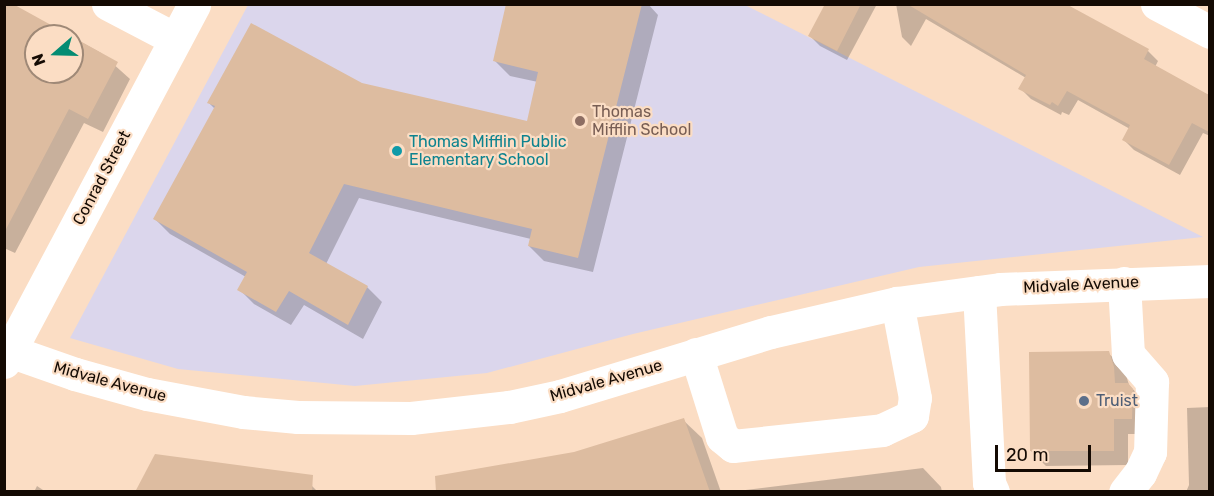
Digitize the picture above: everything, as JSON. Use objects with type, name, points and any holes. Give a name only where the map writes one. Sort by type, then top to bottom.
[{"type":"street","points":[[108,4],[176,39]]},
{"type":"street","name":"Conrad Street","points":[[6,354],[194,4]]},
{"type":"street","points":[[1157,4],[1209,32]]},
{"type":"street","name":"Midvale Avenue","points":[[6,354],[189,403],[243,412],[356,419],[411,418],[509,407],[611,382],[771,332],[897,303],[979,292],[1124,283],[1209,281]]},
{"type":"street","points":[[1124,283],[1128,354],[1152,382],[1150,452],[1140,474],[1125,492]]},
{"type":"street","points":[[979,292],[989,483],[993,492]]},
{"type":"street","points":[[696,354],[722,437],[733,446],[882,430],[912,416],[915,398],[897,303]]},
{"type":"shaded area","name":"Thomas Mifflin School","points":[[248,5],[745,5],[1203,237],[919,267],[633,334],[487,373],[355,386],[178,369],[70,338]]},
{"type":"building","points":[[4,4],[13,4],[49,24],[24,24],[24,84],[84,84],[84,44],[118,62],[88,119],[69,109],[4,233]]},
{"type":"building","name":"Thomas Mifflin Public Elementary School","points":[[506,4],[642,4],[578,258],[528,246],[532,229],[344,184],[309,253],[368,286],[348,325],[289,291],[276,312],[237,290],[247,272],[153,219],[215,106],[207,103],[251,23],[362,83],[527,121],[538,72],[493,61]]},
{"type":"building","points":[[825,4],[861,4],[837,51],[808,36]]},
{"type":"building","points":[[907,4],[1066,4],[1149,49],[1144,59],[1209,95],[1209,132],[1192,123],[1169,165],[1122,140],[1130,125],[1067,91],[1058,106],[1052,102],[1050,105],[1018,89],[1026,75]]},
{"type":"building","name":"Truist","points":[[1109,351],[1114,367],[1115,383],[1128,383],[1133,389],[1132,419],[1114,419],[1114,451],[1030,451],[1029,352]]},
{"type":"building","points":[[684,418],[710,492],[436,492],[435,476],[574,452]]},
{"type":"building","points":[[155,454],[313,475],[312,492],[135,492]]},
{"type":"place","name":"Thomas Mifflin School","points":[[580,121]]},
{"type":"place","name":"Thomas Mifflin Public Elementary School","points":[[397,151]]},
{"type":"place","name":"Truist","points":[[1084,401]]}]
